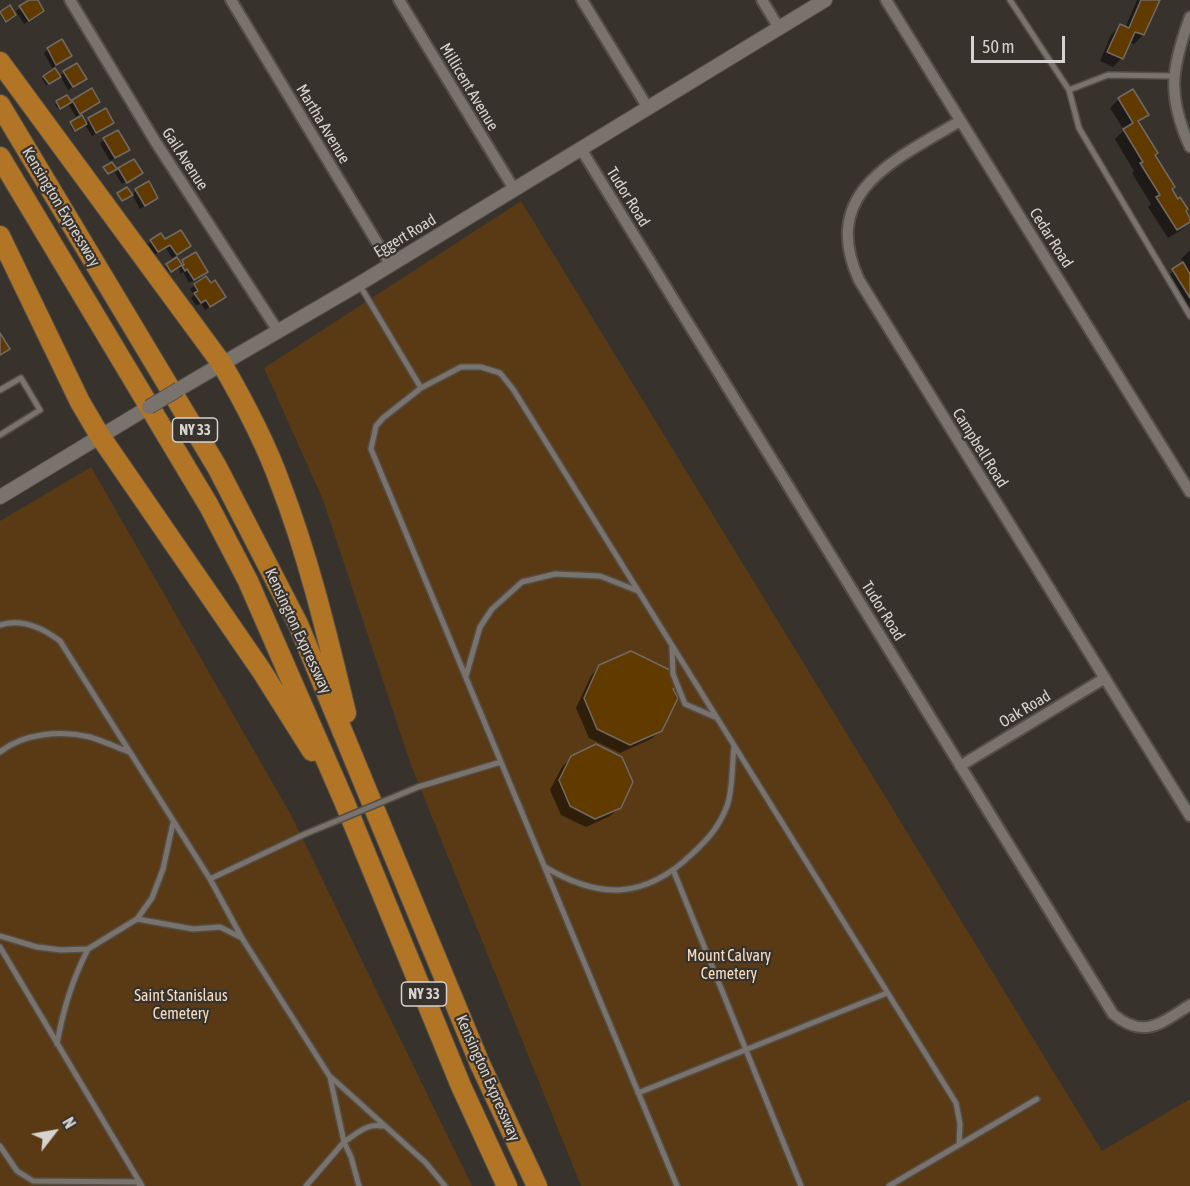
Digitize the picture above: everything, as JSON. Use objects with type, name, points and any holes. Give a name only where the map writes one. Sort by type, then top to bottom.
[{"type":"highway","points":[[0,63],[219,365],[255,425],[281,484],[319,603],[360,771]]},
{"type":"highway","name":"Kensington Expressway","points":[[0,105],[217,467],[298,624],[480,1064],[537,1186]]},
{"type":"highway","name":"Kensington Expressway","points":[[0,157],[209,506],[252,591],[344,801],[461,1086],[507,1186]]},
{"type":"highway","points":[[0,236],[80,402],[105,433],[344,801]]},
{"type":"street","name":"Gail Avenue","points":[[70,0],[155,141],[278,331]]},
{"type":"street","name":"Martha Avenue","points":[[231,0],[390,264]]},
{"type":"street","name":"Millicent Avenue","points":[[399,0],[514,189]]},
{"type":"street","points":[[582,0],[648,108]]},
{"type":"street","points":[[762,0],[779,28]]},
{"type":"street","name":"Eggert Road","points":[[0,497],[359,284],[825,0]]},
{"type":"street","name":"Cedar Road","points":[[886,0],[1190,492]]},
{"type":"street","points":[[1190,17],[1176,58],[1174,76],[1177,111],[1190,145]]},
{"type":"street","name":"Campbell Road","points":[[960,120],[892,162],[870,180],[857,199],[849,221],[849,253],[859,280],[1190,816]]},
{"type":"street","name":"Tudor Road","points":[[581,149],[1113,1014],[1122,1022],[1132,1026],[1155,1027],[1190,1005]]},
{"type":"street","name":"Oak Road","points":[[960,766],[1105,678]]},
{"type":"lane","points":[[1010,0],[1069,90],[1079,128],[1190,316]]},
{"type":"lane","points":[[1069,90],[1108,75],[1174,76]]},
{"type":"lane","points":[[359,284],[421,388]]},
{"type":"lane","points":[[677,1186],[371,449],[376,426],[383,418],[421,388],[461,368],[481,368],[500,373],[513,389],[956,1103],[960,1124],[959,1144]]},
{"type":"lane","points":[[0,390],[21,378],[40,410],[0,435]]},
{"type":"lane","points":[[466,678],[480,627],[492,609],[522,582],[555,574],[600,576],[639,591]]},
{"type":"lane","points":[[0,625],[26,623],[45,630],[60,641],[210,879],[242,938],[330,1077],[426,1163],[445,1186]]},
{"type":"lane","points":[[672,645],[673,674],[685,704],[717,718]]},
{"type":"lane","points":[[0,752],[24,740],[45,735],[69,734],[91,738],[129,752]]},
{"type":"lane","points":[[544,866],[568,881],[607,891],[643,886],[674,872],[713,835],[728,804],[734,746]]},
{"type":"lane","points":[[210,879],[305,834],[417,787],[501,762]]},
{"type":"lane","points":[[0,936],[61,950],[88,949],[137,919],[152,898],[162,869],[173,823]]},
{"type":"lane","points":[[674,872],[801,1186]]},
{"type":"lane","points":[[137,919],[193,930],[220,927],[242,938]]},
{"type":"lane","points":[[0,947],[140,1185]]},
{"type":"lane","points":[[57,1044],[66,998],[88,949]]},
{"type":"lane","points":[[638,1093],[887,993]]},
{"type":"lane","points":[[330,1077],[344,1142],[351,1157],[358,1186]]},
{"type":"lane","points":[[889,1186],[1037,1099]]},
{"type":"lane","points":[[306,1186],[344,1142],[365,1128],[376,1125],[384,1126]]},
{"type":"lane","points":[[0,1146],[17,1172],[33,1181],[140,1185]]},
{"type":"green space","name":"Mount Calvary Cemetery","points":[[521,201],[1102,1151],[1190,1099],[1190,1186],[581,1186],[411,765],[323,500],[264,368]]},
{"type":"green space","name":"Saint Stanislaus Cemetery","points":[[91,467],[291,815],[472,1186],[0,1186],[0,521]]},
{"type":"building","points":[[29,0],[38,0],[44,11],[29,21],[19,6]]},
{"type":"building","points":[[1141,0],[1160,0],[1144,35],[1135,32],[1123,59],[1107,52],[1120,24],[1129,28]]},
{"type":"building","points":[[10,5],[16,15],[6,22],[0,12]]},
{"type":"building","points":[[62,39],[72,56],[56,65],[47,48]]},
{"type":"building","points":[[77,63],[87,79],[73,87],[63,71]]},
{"type":"building","points":[[55,68],[61,77],[49,84],[43,76]]},
{"type":"building","points":[[92,88],[100,102],[80,114],[72,100]]},
{"type":"building","points":[[1133,89],[1149,115],[1138,121],[1175,187],[1172,189],[1188,209],[1186,211],[1190,222],[1177,230],[1156,197],[1160,195],[1123,129],[1133,123],[1118,98]]},
{"type":"building","points":[[67,95],[72,102],[60,109],[56,101]]},
{"type":"building","points":[[106,108],[114,123],[96,133],[88,118]]},
{"type":"building","points":[[82,115],[87,124],[75,131],[70,122]]},
{"type":"building","points":[[118,130],[130,150],[115,158],[103,138]]},
{"type":"building","points":[[134,159],[143,173],[127,183],[118,168]]},
{"type":"building","points":[[112,162],[117,169],[108,174],[103,167]]},
{"type":"building","points":[[149,181],[158,198],[145,206],[135,189]]},
{"type":"building","points":[[127,187],[133,195],[122,201],[117,193]]},
{"type":"building","points":[[181,230],[191,246],[177,255],[170,245],[158,252],[150,240],[161,233],[165,239]]},
{"type":"building","points":[[196,252],[208,272],[194,280],[187,269],[185,271],[182,266],[184,265],[182,260]]},
{"type":"building","points":[[177,257],[182,265],[171,272],[166,264]]},
{"type":"building","points":[[1183,262],[1190,274],[1190,298],[1172,269]]},
{"type":"building","points":[[206,276],[211,283],[215,280],[226,297],[210,307],[206,300],[201,303],[194,293],[198,291],[194,284]]},
{"type":"building","points":[[0,333],[10,349],[0,355]]},
{"type":"building","points":[[631,651],[674,672],[680,686],[673,689],[678,698],[662,731],[630,745],[597,729],[584,698],[599,665]]},
{"type":"building","points":[[596,744],[622,757],[633,782],[621,808],[595,819],[570,806],[559,780],[571,756]]}]
